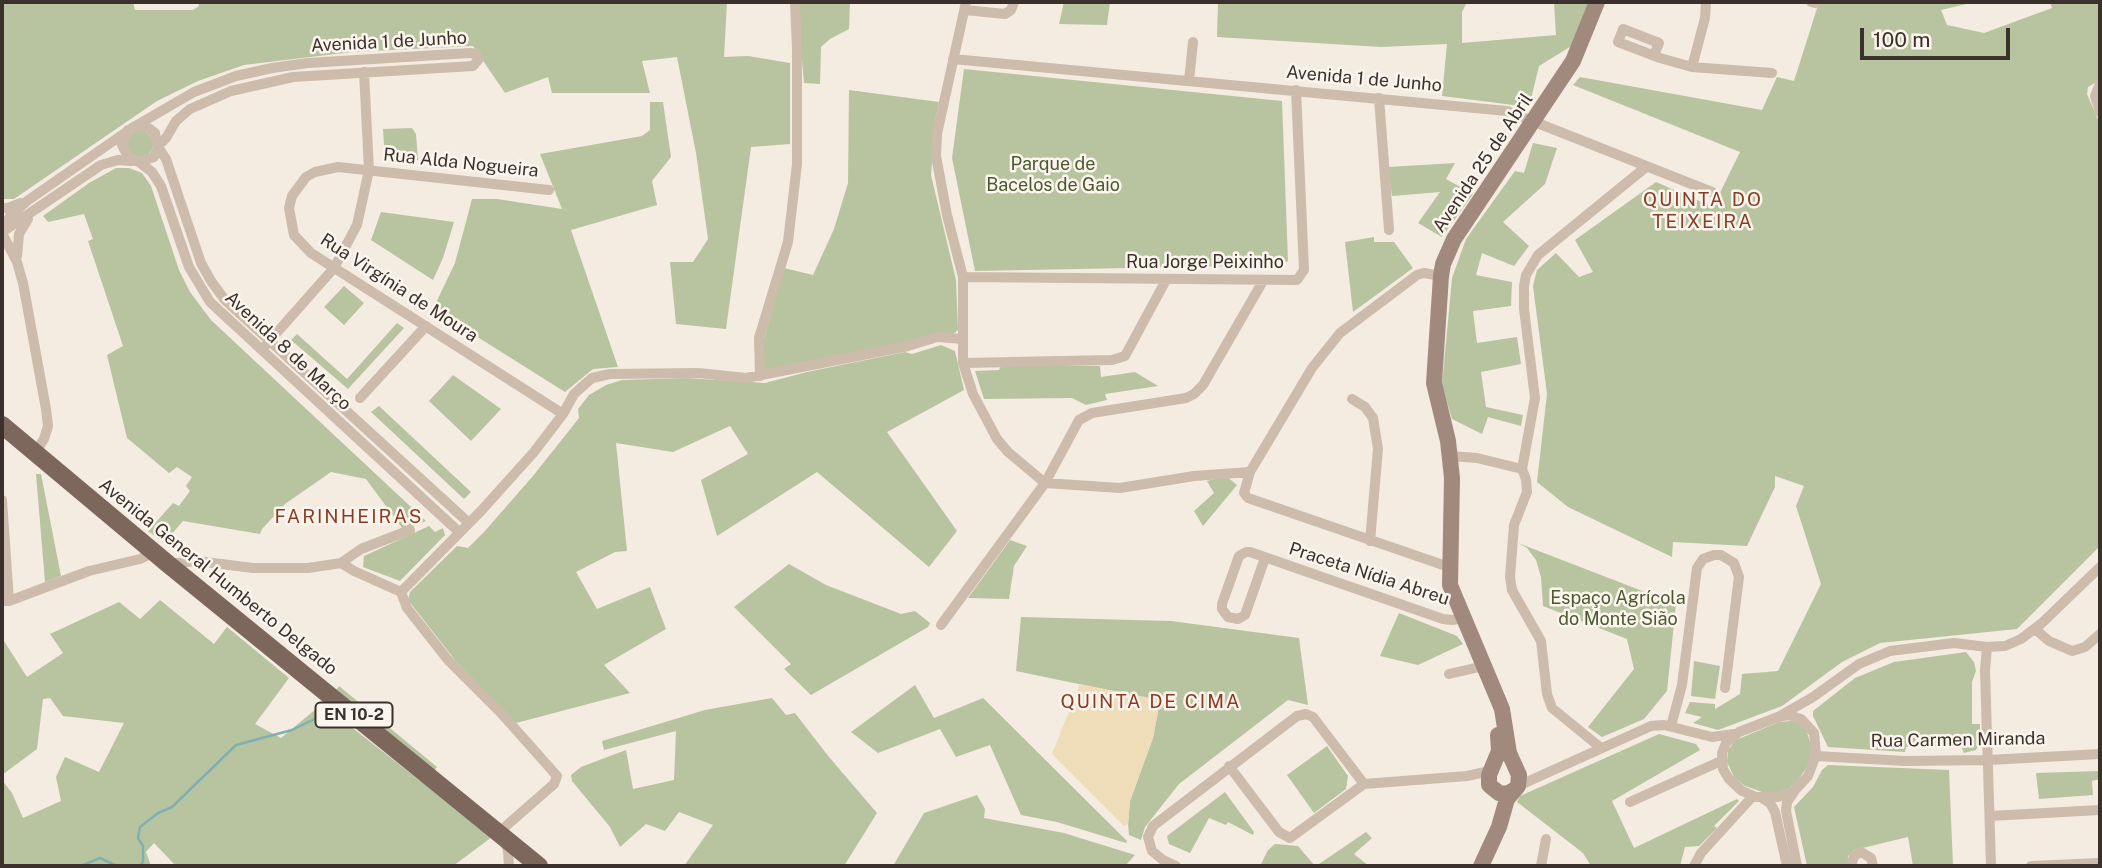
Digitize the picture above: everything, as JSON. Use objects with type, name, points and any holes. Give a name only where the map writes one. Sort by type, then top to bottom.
[{"type":"main road","name":"Avenida 25 de Abril","points":[[1515,778],[1502,709],[1450,585],[1453,499],[1450,456],[1434,383],[1441,276],[1454,239],[1579,51],[1597,2]]},
{"type":"main road","name":"Avenida General Humberto Delgado","points":[[2,425],[501,835],[531,865]]},
{"type":"main road","name":"Avenida 25 de Abril","points":[[1487,674],[1499,743],[1492,769]]},
{"type":"main road","points":[[1471,866],[1489,824],[1495,802],[1488,780],[1492,769],[1503,763],[1515,778]]},
{"type":"main road","points":[[1493,790],[1503,794],[1515,778]]},
{"type":"main road","points":[[1481,866],[1499,827],[1515,778]]},
{"type":"street","points":[[760,376],[759,338],[788,242],[797,164],[797,49],[794,2]]},
{"type":"street","points":[[1014,2],[1011,10],[1004,14],[966,6],[937,134],[936,156],[947,215],[963,277],[963,363],[973,394],[997,439],[1008,453],[1045,483],[1120,488],[1194,476],[1250,472]]},
{"type":"street","points":[[1692,67],[1705,18],[1706,2]]},
{"type":"street","points":[[1189,81],[1193,42]]},
{"type":"street","name":"Avenida 1 de Junho","points":[[2,232],[10,216],[27,201],[130,129],[194,92],[236,76],[308,63],[470,53],[476,54],[479,59],[473,66],[293,77],[231,91],[190,109],[176,121],[158,147]]},
{"type":"street","points":[[1654,55],[1692,67],[1772,74]]},
{"type":"street","name":"Avenida 1 de Junho","points":[[953,59],[1507,111],[1713,192]]},
{"type":"street","points":[[260,350],[334,268],[358,225],[369,170],[364,72]]},
{"type":"street","points":[[2100,84],[2095,96],[2100,112]]},
{"type":"street","name":"Rua Jorge Peixinho","points":[[963,277],[1297,280],[1304,270],[1296,90]]},
{"type":"street","points":[[1379,98],[1389,230]]},
{"type":"street","points":[[17,262],[2,232],[101,165],[118,160],[137,162],[150,160],[158,147],[157,137],[151,129],[142,126],[130,129],[122,139],[123,150],[137,162]]},
{"type":"street","name":"Avenida 8 de Março","points":[[158,147],[166,159],[201,263],[225,300],[469,523]]},
{"type":"street","name":"Avenida 8 de Março","points":[[137,162],[152,172],[161,186],[189,267],[197,284],[217,310],[460,532]]},
{"type":"street","points":[[1601,748],[1552,709],[1547,694],[1541,640],[1512,590],[1510,577],[1514,525],[1527,492],[1522,469],[1535,398],[1524,309],[1524,286],[1526,275],[1538,255],[1647,167]]},
{"type":"street","name":"Rua Virgínia de Moura","points":[[369,170],[325,168],[306,177],[292,195],[289,208],[294,236],[304,248],[334,268],[563,414]]},
{"type":"street","name":"Rua Alda Nogueira","points":[[369,170],[549,190]]},
{"type":"street","name":"Avenida 1 de Junho","points":[[2,208],[27,201]]},
{"type":"street","points":[[34,212],[19,234],[17,262],[48,426],[36,453]]},
{"type":"street","points":[[1441,276],[1424,273],[1417,275],[1344,328],[1312,368],[1250,472],[1244,493],[1248,498],[1449,567]]},
{"type":"street","points":[[963,363],[1112,360],[1125,356],[1166,280]]},
{"type":"street","points":[[941,625],[1045,483],[1079,420],[1092,412],[1186,398],[1194,394],[1203,385],[1263,281]]},
{"type":"street","points":[[360,398],[426,326]]},
{"type":"street","points":[[401,592],[534,452],[583,384],[598,375],[698,373],[746,378],[908,346],[937,337],[963,339]]},
{"type":"street","points":[[1352,399],[1365,407],[1373,418],[1378,449],[1370,541]]},
{"type":"street","points":[[1450,456],[1477,458],[1522,469]]},
{"type":"street","points":[[2,500],[5,601],[89,571],[140,559],[161,558],[253,568],[307,568],[341,563],[361,549],[410,530]]},
{"type":"street","name":"Praceta Nídia Abreu","points":[[1265,558],[1245,614],[1238,619],[1228,617],[1222,604],[1240,556],[1250,552],[1443,619],[1463,618]]},
{"type":"street","points":[[1671,726],[1682,685],[1697,568],[1703,559],[1714,555],[1728,558],[1739,570],[1725,688]]},
{"type":"street","points":[[341,563],[401,592],[407,608],[448,660],[501,713],[557,776],[554,784],[501,835],[508,851],[509,866]]},
{"type":"street","points":[[1515,778],[1548,770],[1651,726],[1671,726],[1702,736],[1719,737],[1739,732],[1778,717],[1813,697],[1859,664],[1890,651],[1954,643],[2005,646],[2035,629],[2100,567]]},
{"type":"street","points":[[2035,629],[2045,639],[2072,651],[2085,647],[2100,634]]},
{"type":"street","points":[[1987,647],[1985,670],[1991,866]]},
{"type":"street","points":[[1449,674],[1487,674]]},
{"type":"street","points":[[1792,864],[1787,802],[1808,776],[1816,756],[1815,738],[1805,709],[1813,697]]},
{"type":"street","points":[[1176,866],[1157,856],[1150,847],[1149,832],[1156,822],[1297,716],[1306,714],[1313,717],[1364,784]]},
{"type":"street","points":[[1778,717],[1794,716],[1808,724]]},
{"type":"street","points":[[1630,802],[1721,760],[1727,743],[1739,732]]},
{"type":"street","points":[[1702,736],[1711,743],[1732,783],[1742,791],[1770,803],[1792,864]]},
{"type":"street","name":"Rua Carmen Miranda","points":[[1816,756],[1905,761],[2100,754]]},
{"type":"street","points":[[1229,766],[1279,832],[1286,837],[1294,836],[1364,784],[1467,776],[1492,769]]},
{"type":"street","points":[[1467,776],[1493,790]]},
{"type":"street","points":[[1694,866],[1701,853],[1758,797],[1778,797],[1795,790]]},
{"type":"street","points":[[1990,816],[2100,810]]},
{"type":"street","points":[[1541,866],[1546,839]]},
{"type":"street","points":[[1851,866],[1854,856],[1861,852],[1871,858],[1873,866]]},
{"type":"street","points":[[2031,866],[2100,863]]},
{"type":"green space","points":[[2,2],[133,2],[135,10],[193,10],[199,6],[198,2],[727,2],[724,57],[748,56],[790,63],[790,144],[751,147],[726,329],[676,324],[670,262],[693,262],[708,239],[696,153],[677,57],[642,61],[650,93],[552,93],[548,77],[505,93],[473,46],[352,52],[244,65],[198,81],[157,101],[14,199],[2,199]]},
{"type":"green space","points":[[797,2],[850,2],[849,29],[821,47],[820,84],[804,83]]},
{"type":"green space","points":[[1064,2],[1110,2],[1107,25],[1059,24]]},
{"type":"green space","points":[[1218,2],[1467,2],[1462,12],[1462,43],[1556,35],[1554,2],[1589,2],[1573,45],[1539,66],[1529,107],[1442,96],[1447,44],[1381,47],[1217,37]]},
{"type":"green space","points":[[1819,2],[1975,2],[1941,10],[1947,25],[1984,33],[2052,8],[2050,2],[2100,2],[2100,80],[2088,87],[2087,94],[2100,124],[2100,546],[2017,629],[1880,643],[1842,662],[1782,706],[1718,730],[1693,723],[1702,717],[1685,713],[1690,702],[1715,704],[1715,709],[1740,694],[1742,674],[1778,671],[1821,584],[1796,506],[1804,486],[1775,476],[1775,487],[1747,546],[1673,542],[1672,557],[1568,507],[1537,482],[1547,394],[1533,286],[1537,270],[1556,253],[1579,277],[1593,272],[1575,240],[1656,182],[1713,207],[1740,152],[1573,85],[1580,77],[1762,110],[1777,77],[1794,81]]},
{"type":"green space","name":"Parque de Bacelos de Gaio","points":[[964,69],[1282,101],[1288,261],[1281,265],[975,271],[952,158]]},
{"type":"green space","points":[[849,90],[939,102],[931,175],[956,280],[958,330],[953,334],[764,371],[764,339],[784,268],[813,275],[834,229],[848,183]]},
{"type":"green space","points":[[650,102],[663,102],[671,157],[652,181],[657,205],[571,230],[618,367],[593,369],[565,392],[433,309],[455,263],[472,199],[497,199],[562,209],[540,154],[642,136],[650,130]]},
{"type":"green space","points":[[412,128],[416,134],[418,160],[385,160],[383,129]]},
{"type":"green space","points":[[140,131],[149,135],[153,144],[149,153],[140,157],[131,153],[127,144],[131,135]]},
{"type":"green space","points":[[1533,143],[1557,148],[1545,184],[1503,222],[1529,246],[1514,266],[1482,253],[1476,275],[1512,282],[1511,306],[1473,311],[1477,343],[1517,337],[1521,364],[1481,372],[1486,407],[1523,415],[1521,426],[1488,417],[1482,434],[1452,419],[1442,385],[1452,278],[1466,239],[1515,171],[1524,173]]},
{"type":"green space","points":[[1455,163],[1446,179],[1473,194],[1442,237],[1418,223],[1440,192],[1392,196],[1388,167]]},
{"type":"green space","points":[[116,168],[129,168],[142,173],[151,186],[179,270],[190,292],[211,320],[426,521],[403,529],[366,479],[331,472],[285,504],[260,534],[183,521],[164,543],[148,531],[173,503],[179,506],[190,491],[186,486],[192,477],[177,467],[169,473],[127,438],[107,355],[123,346],[88,241],[93,239],[84,214],[48,222],[43,216],[89,183]]},
{"type":"green space","points":[[381,212],[454,222],[433,280],[371,240]]},
{"type":"green space","points":[[1374,237],[1374,242],[1394,242],[1413,268],[1353,312],[1345,242]]},
{"type":"green space","points":[[344,286],[364,303],[344,325],[324,307]]},
{"type":"green space","points":[[397,323],[404,328],[348,389],[291,340],[297,334],[347,379]]},
{"type":"green space","points":[[941,345],[955,351],[964,390],[887,432],[957,531],[929,567],[817,472],[717,536],[701,480],[748,454],[730,426],[673,452],[616,443],[627,551],[615,552],[576,572],[597,609],[650,587],[666,629],[604,665],[630,693],[516,723],[455,660],[408,600],[410,592],[457,546],[468,548],[484,532],[579,418],[578,409],[589,395],[606,385],[622,380],[686,378],[765,383],[905,352],[912,354]]},
{"type":"green space","points":[[1001,366],[1100,366],[1101,377],[1135,372],[1158,386],[1105,394],[1107,400],[1086,405],[1072,398],[984,399],[975,371],[999,370]]},
{"type":"green space","points":[[453,375],[501,409],[471,441],[429,401]]},
{"type":"green space","points":[[379,406],[471,492],[464,499],[371,412]]},
{"type":"green space","points":[[36,474],[41,474],[61,576],[45,582]]},
{"type":"green space","points":[[1226,476],[1237,485],[1203,526],[1194,511],[1214,493],[1207,481]]},
{"type":"green space","points":[[429,526],[435,532],[443,528],[445,535],[400,581],[363,567],[364,556]]},
{"type":"green space","points":[[1010,540],[1027,546],[1014,566],[1009,599],[968,598]]},
{"type":"green space","name":"Espaço Agrícola do Monte Sião","points":[[1518,543],[1676,604],[1667,691],[1644,719],[1602,737],[1588,727],[1634,669],[1627,639],[1543,606],[1541,577],[1536,560],[1527,548]]},
{"type":"green space","points":[[789,564],[826,585],[901,614],[915,611],[930,623],[928,627],[811,695],[784,669],[791,664],[734,607]]},
{"type":"green space","points":[[160,600],[214,644],[227,627],[289,678],[255,724],[281,738],[322,704],[492,837],[453,866],[176,866],[154,843],[146,852],[151,866],[2,866],[2,780],[12,793],[23,818],[61,801],[56,777],[65,757],[99,772],[124,723],[63,716],[50,698],[43,699],[37,749],[2,775],[2,638],[27,677],[63,653],[50,634],[119,602],[140,619]]},
{"type":"green space","points":[[1399,613],[1457,636],[1463,644],[1418,665],[1380,656]]},
{"type":"green space","points":[[1021,617],[1171,621],[1299,638],[1308,705],[1288,700],[1179,784],[1145,827],[1141,840],[1129,835],[1130,801],[1153,738],[1160,701],[1016,671]]},
{"type":"green space","points":[[1966,652],[1974,662],[1976,671],[1972,682],[1972,724],[1980,724],[1980,743],[1976,750],[1964,753],[1961,746],[1906,747],[1905,752],[1828,747],[1813,711],[1855,678],[1894,662]]},
{"type":"green space","points":[[1694,661],[1720,666],[1715,699],[1691,696]]},
{"type":"green space","points":[[915,685],[934,718],[983,698],[1127,841],[1126,843],[1057,822],[1021,815],[990,745],[956,757],[940,729],[878,753],[851,732]]},
{"type":"green space","points":[[339,686],[437,767],[434,771],[335,692]]},
{"type":"green space","points":[[772,698],[786,715],[795,713],[877,813],[844,866],[684,866],[713,825],[679,812],[665,831],[646,824],[620,847],[610,827],[572,781],[571,775],[581,767],[626,750],[633,789],[674,780],[676,731],[604,750],[602,741],[705,710]]},
{"type":"green space","points":[[1779,722],[1800,723],[1807,732],[1812,749],[1809,764],[1796,783],[1784,791],[1768,794],[1745,786],[1734,777],[1727,762],[1728,750],[1736,740]]},
{"type":"green space","points":[[1659,734],[1696,744],[1700,750],[1612,801],[1634,848],[1737,799],[1739,801],[1699,846],[1685,847],[1680,866],[1591,866],[1583,853],[1517,802],[1520,796]]},
{"type":"green space","points":[[1327,746],[1348,776],[1346,789],[1314,813],[1287,775]]},
{"type":"green space","points":[[1828,765],[1949,770],[1953,866],[1913,866],[1908,837],[1854,850],[1848,856],[1848,866],[1807,866],[1794,807],[1813,787],[1822,770]]},
{"type":"green space","points":[[2100,771],[2100,779],[2092,781],[2093,795],[2039,799],[2036,773]]},
{"type":"green space","points":[[1225,792],[1254,832],[1253,835],[1228,822],[1226,825],[1209,818],[1190,853],[1169,844],[1167,836]]},
{"type":"green space","points":[[977,795],[985,809],[984,818],[1064,833],[1135,855],[1125,866],[893,866],[924,813]]},
{"type":"green space","points":[[1366,832],[1372,838],[1354,854],[1369,866],[1316,866]]},
{"type":"green space","points":[[1275,844],[1298,846],[1315,866],[1260,866],[1268,850]]},
{"type":"sand","points":[[1080,684],[1160,700],[1153,738],[1130,801],[1128,824],[1124,826],[1052,754]]},
{"type":"waterway","points":[[140,866],[143,862],[143,846],[138,838],[140,827],[158,813],[172,807],[236,745],[292,730],[333,710]]},
{"type":"waterway","points":[[81,866],[100,858],[117,866]]},
{"type":"district","name":"QUINTA DO TEIXEIRA","points":[[1703,211]]},
{"type":"district","name":"FARINHEIRAS","points":[[349,517]]},
{"type":"district","name":"QUINTA DE CIMA","points":[[1151,702]]}]
